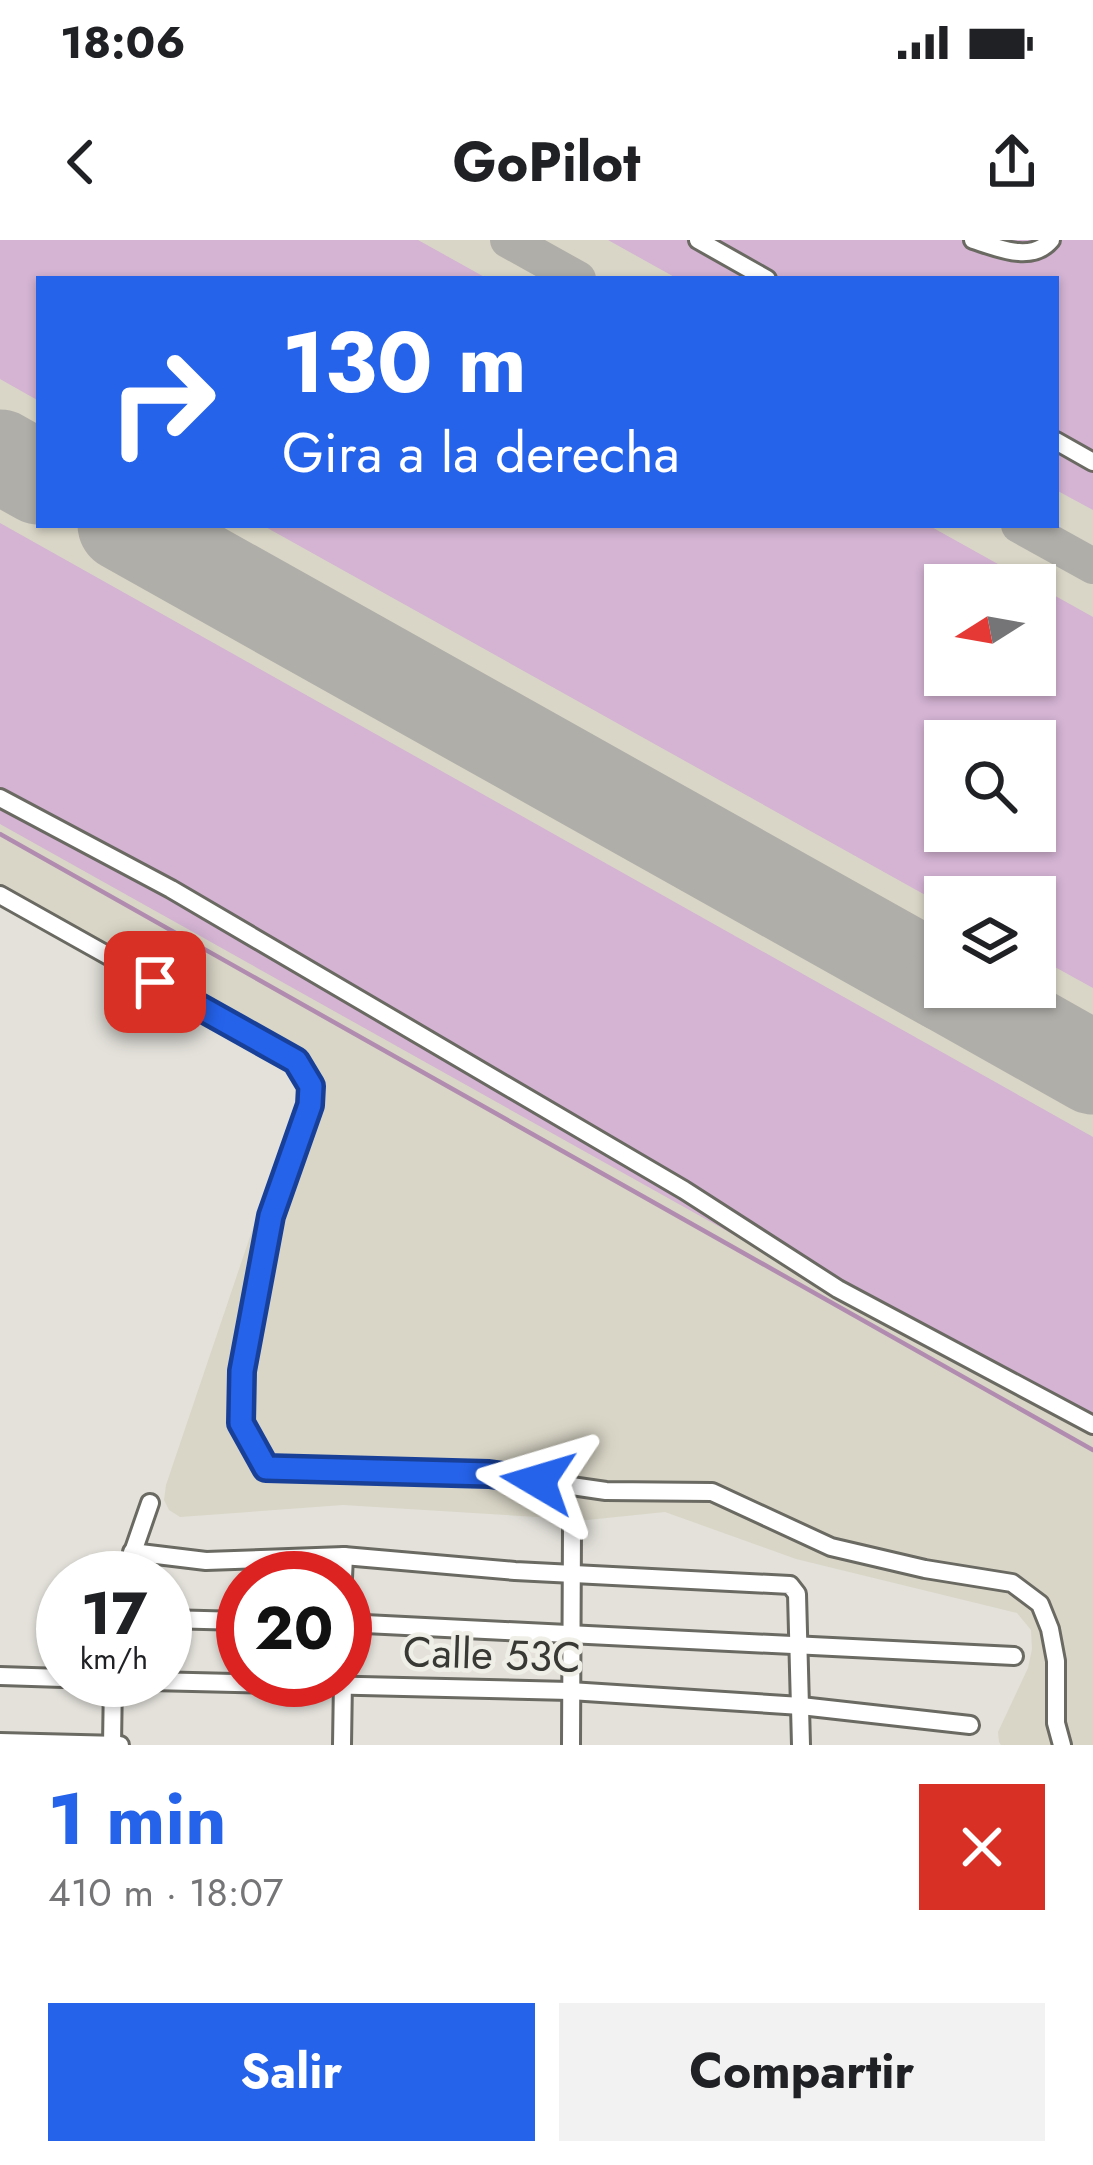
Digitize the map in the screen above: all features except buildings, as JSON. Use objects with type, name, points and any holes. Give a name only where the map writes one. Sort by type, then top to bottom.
[{"type":"street","points":[[698,240],[762,276]]},
{"type":"street","points":[[973,240],[1024,252],[1042,250],[1051,240]]},
{"type":"street","points":[[1059,443],[1093,462]]},
{"type":"street","points":[[0,798],[171,889],[684,1190],[838,1289],[1093,1425]]},
{"type":"street","points":[[0,895],[296,1061],[307,1074],[312,1095],[271,1216],[242,1371],[241,1423],[266,1468],[489,1474],[606,1491],[712,1492],[831,1546],[925,1569],[1012,1583],[1040,1604],[1050,1629],[1057,1661],[1056,1724],[1062,1745]]},
{"type":"street","points":[[132,1551],[150,1503]]},
{"type":"street","points":[[571,1745],[572,1528]]},
{"type":"street","points":[[372,1558],[794,1588],[802,1745]]},
{"type":"street","points":[[372,1624],[1014,1656]]},
{"type":"street","points":[[0,1676],[36,1677]]},
{"type":"street","name":"Calle 53C","points":[[372,1684],[801,1706],[970,1725]]},
{"type":"street","points":[[0,1742],[114,1745],[112,1707]]},
{"type":"street","points":[[342,1745],[343,1707]]},
{"type":"shaded area","points":[[0,240],[1093,240],[1093,1745],[999,1742],[998,1732],[1032,1649],[1031,1630],[1017,1613],[796,1559],[665,1512],[587,1520],[343,1505],[180,1517],[169,1510],[164,1500],[166,1485],[302,1083],[298,1070],[0,903]]},
{"type":"shaded area","points":[[0,240],[418,240],[483,276],[36,276],[36,399],[0,379]]},
{"type":"shaded area","points":[[608,240],[1093,240],[1093,510],[1059,492],[1059,276],[673,276]]},
{"type":"shaded area","points":[[0,523],[1093,1137],[1093,1436],[0,824]]},
{"type":"shaded area","points":[[267,528],[933,528],[998,564],[924,564],[924,696],[1056,696],[1056,596],[1093,617],[1093,988],[1056,968],[1056,876],[924,876],[924,894]]},
{"type":"waterway","points":[[0,834],[1093,1450]]},
{"type":"taxiway","points":[[508,240],[573,276]]},
{"type":"taxiway","points":[[1024,528],[1093,566]]},
{"type":"runway","points":[[0,456],[36,476]]},
{"type":"runway","points":[[129,528],[924,973]]},
{"type":"runway","points":[[986,1008],[1093,1068]]},
{"type":"route","points":[[155,982],[296,1061],[311,1086],[310,1105],[271,1216],[242,1371],[241,1423],[266,1468],[489,1474],[538,1481]]}]
